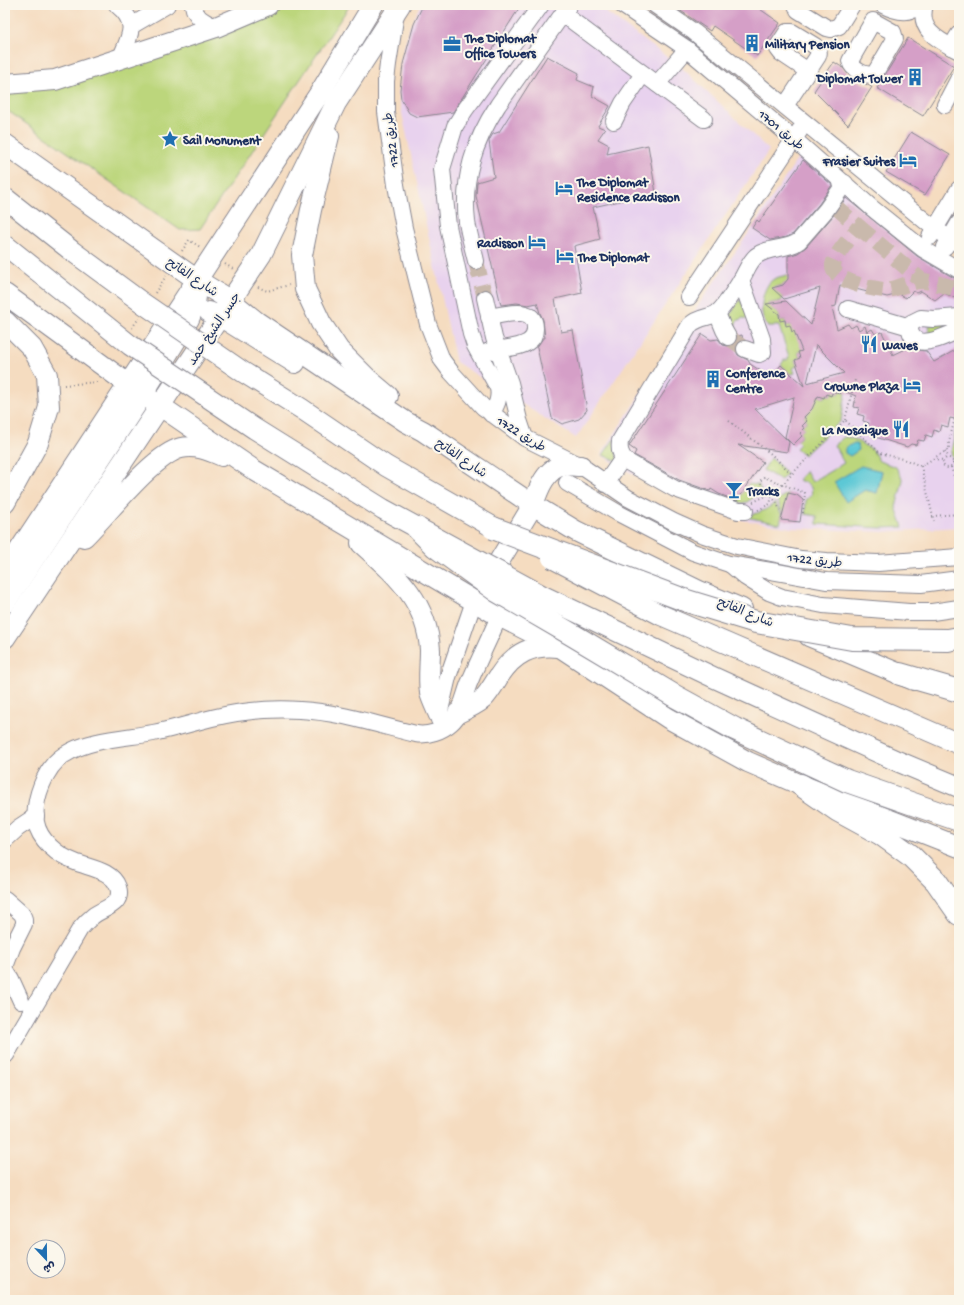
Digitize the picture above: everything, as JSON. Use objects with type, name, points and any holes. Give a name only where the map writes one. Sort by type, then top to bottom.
[{"type":"highway","points":[[417,528],[435,546],[498,592],[578,637],[673,695],[735,729],[847,781],[959,820]]},
{"type":"highway","points":[[493,528],[687,602],[756,622],[852,639],[948,640],[959,638]]},
{"type":"highway","points":[[900,674],[959,690]]},
{"type":"highway","points":[[801,786],[837,810],[881,834],[910,855],[936,880],[959,914]]},
{"type":"main road","points":[[5,84],[55,80],[216,27],[268,5]]},
{"type":"main road","points":[[5,603],[136,389],[197,280],[321,91],[373,5]]},
{"type":"main road","name":"جسر الشيخ حمد","points":[[5,638],[261,256],[336,103],[398,7]]},
{"type":"main road","points":[[336,103],[302,255],[304,289],[321,323],[339,350],[369,380],[395,402],[406,422]]},
{"type":"main road","name":"شارع الفاتح","points":[[5,144],[197,280],[226,309],[257,322],[406,422],[423,431],[533,505],[576,531],[699,591],[959,697]]},
{"type":"main road","points":[[5,198],[72,251],[144,304],[243,372],[302,409],[386,466],[493,528],[661,615],[959,744]]},
{"type":"main road","points":[[5,245],[130,345],[307,462],[383,509],[543,596],[715,678],[897,761],[959,787]]},
{"type":"main road","points":[[5,572],[136,389],[192,314],[197,280]]},
{"type":"main road","points":[[5,294],[136,389],[254,470],[487,608],[560,648],[668,718],[748,762],[801,786],[959,847]]},
{"type":"main road","points":[[192,314],[226,309]]},
{"type":"main road","points":[[5,321],[32,348],[47,375],[49,407],[38,443],[5,503]]},
{"type":"main road","points":[[56,563],[87,534],[151,467],[173,451],[192,447],[202,448],[254,470]]},
{"type":"main road","points":[[487,608],[488,591],[495,568],[533,505],[541,484],[552,471],[558,467],[566,465],[581,466]]},
{"type":"main road","points":[[334,517],[401,581],[416,602],[422,613],[428,638],[430,691],[446,719],[483,699],[508,664],[521,654],[536,648],[552,646],[560,648]]},
{"type":"street","points":[[116,5],[125,12],[132,26],[130,37],[120,59]]},
{"type":"street","points":[[132,26],[167,5]]},
{"type":"street","points":[[193,5],[199,18],[216,27]]},
{"type":"street","points":[[492,414],[499,396],[498,388],[471,334],[449,229],[442,169],[455,126],[476,94],[541,5]]},
{"type":"street","name":"طريق 1701","points":[[622,5],[687,49],[795,140],[872,208],[923,249],[959,270]]},
{"type":"street","name":"طريق 1701","points":[[656,5],[694,32],[805,122],[868,176],[935,229],[954,241]]},
{"type":"street","points":[[796,5],[798,10],[831,30],[839,26],[847,7]]},
{"type":"street","points":[[873,21],[869,15],[875,5]]},
{"type":"street","points":[[883,5],[902,12],[914,10],[924,5]]},
{"type":"street","points":[[924,5],[923,16],[926,28],[934,37],[956,44]]},
{"type":"street","name":"طريق 1722","points":[[398,7],[386,81],[386,112],[396,185],[404,228],[428,324],[442,360],[483,407],[525,438],[581,466],[605,484],[628,498],[701,534],[737,546],[801,559],[827,561],[878,563],[959,557]]},
{"type":"street","points":[[476,261],[468,225],[466,193],[468,176],[478,139],[498,105],[566,9],[644,74],[704,119]]},
{"type":"street","points":[[657,84],[687,49]]},
{"type":"street","points":[[785,106],[808,71]]},
{"type":"street","points":[[614,122],[623,103],[644,74]]},
{"type":"street","points":[[945,105],[959,79]]},
{"type":"street","points":[[689,297],[795,140],[805,122]]},
{"type":"street","points":[[455,126],[478,139]]},
{"type":"street","points":[[750,508],[738,511],[675,489],[632,465],[623,458],[619,449],[620,441],[690,325],[698,319],[717,314],[741,280],[751,261],[756,256],[768,250],[796,243],[834,205],[845,183]]},
{"type":"street","points":[[923,249],[959,189]]},
{"type":"street","points":[[449,229],[457,220],[468,225]]},
{"type":"street","points":[[938,258],[954,241],[959,223]]},
{"type":"street","points":[[741,280],[764,348],[763,352],[759,354],[745,349]]},
{"type":"street","points":[[485,298],[489,318],[525,438]]},
{"type":"street","points":[[848,309],[910,327]]},
{"type":"street","points":[[480,353],[524,344],[529,342],[535,334],[535,324],[530,316],[520,312],[489,318]]},
{"type":"street","points":[[717,314],[728,337]]},
{"type":"street","points":[[959,317],[933,319],[921,318],[912,322],[910,327],[911,334],[915,339],[924,342],[931,341],[959,330]]},
{"type":"street","points":[[605,484],[617,464],[623,458]]},
{"type":"street","points":[[567,483],[618,513],[693,552],[729,564],[826,581],[921,584],[959,579]]},
{"type":"street","points":[[693,552],[701,534]]},
{"type":"street","points":[[729,564],[745,578],[769,592],[823,605],[909,612],[932,612],[959,608]]},
{"type":"street","points":[[446,719],[448,677],[487,608]]},
{"type":"street","points":[[6,1055],[80,929],[93,916],[112,906],[117,901],[119,894],[118,887],[108,876],[98,869],[73,862],[46,843],[38,829],[36,816],[41,787],[45,776],[50,769],[64,755],[72,750],[91,743],[160,732],[231,714],[277,710],[323,712],[425,735],[446,719],[470,680],[487,608]]},
{"type":"street","points":[[5,840],[18,828],[36,816]]},
{"type":"street","points":[[5,899],[22,914],[24,919],[24,924],[12,948],[5,968],[21,1002]]},
{"type":"path","points":[[259,288],[267,291],[304,281]]},
{"type":"path","points":[[48,391],[58,386],[97,382],[100,378]]},
{"type":"path","points":[[750,508],[770,504],[772,497],[783,484],[845,420],[855,380]]},
{"type":"path","points":[[920,466],[949,449],[958,406]]},
{"type":"path","points":[[845,420],[880,452],[920,466]]},
{"type":"path","points":[[729,422],[771,454],[792,474]]},
{"type":"path","points":[[945,451],[948,458],[951,459],[953,463],[951,467],[959,492]]},
{"type":"path","points":[[933,459],[944,460],[948,458]]},
{"type":"path","points":[[944,460],[942,463],[944,467],[949,469],[951,467]]},
{"type":"path","points":[[920,466],[934,521]]},
{"type":"path","points":[[780,510],[777,502],[772,497],[766,495],[760,481],[764,477],[805,493],[803,513]]},
{"type":"path","points":[[750,508],[766,495]]},
{"type":"path","points":[[932,516],[959,514]]},
{"type":"shaded area","name":"The Diplomat","points":[[420,5],[596,5],[682,68],[769,150],[576,438],[456,362],[398,95],[401,59],[410,27]]},
{"type":"shaded area","points":[[802,152],[959,269],[959,527],[883,532],[791,528],[743,520],[674,493],[633,474],[601,455],[701,301],[752,228]]},
{"type":"green space","points":[[288,5],[350,5],[200,229],[180,230],[5,109],[5,78],[107,70],[188,43]]},
{"type":"green space","points":[[796,273],[783,285],[773,288],[783,298],[781,301],[767,304],[779,314],[780,321],[785,320],[786,326],[790,325],[796,331],[802,351],[798,352],[800,358],[795,360],[797,366],[793,368],[795,373],[791,374],[781,365],[784,360],[787,360],[789,357],[779,326],[767,326],[762,315],[762,301],[766,288],[774,279]]},
{"type":"green space","points":[[740,299],[750,319],[743,318],[737,321],[735,325],[736,333],[732,331],[727,320]]},
{"type":"green space","points":[[958,321],[941,332],[928,333],[928,325]]},
{"type":"green space","points":[[841,390],[846,392],[841,421],[804,455],[796,448],[800,444],[797,441],[802,436],[800,433],[805,428],[802,426],[807,421],[804,417],[818,396],[824,398],[826,394],[831,396],[833,391],[839,394]]},
{"type":"green space","points":[[958,420],[959,421],[959,479],[951,452]]},
{"type":"green space","points":[[844,437],[851,438],[872,449],[879,461],[896,467],[903,480],[896,507],[903,527],[882,528],[817,524],[817,516],[805,514],[806,500],[811,496],[812,489],[807,483],[798,480],[806,471],[812,482],[844,463],[834,445]],"holes":[[[882,471],[877,493],[865,490]]]},
{"type":"green space","points":[[614,439],[618,462],[603,455]]},
{"type":"green space","points":[[771,458],[787,473],[781,480],[763,470]]},
{"type":"green space","points":[[748,484],[759,485],[761,492],[747,502],[734,505]]},
{"type":"green space","points":[[788,493],[791,513],[782,512],[777,500]]},
{"type":"green space","points":[[775,503],[782,515],[780,524],[736,515],[757,513],[765,510]]},
{"type":"water","points":[[854,443],[858,445],[859,450],[850,456],[845,453],[845,448]]},
{"type":"water","points":[[861,466],[882,471],[877,493],[865,490],[846,502],[834,482]]},
{"type":"building","name":"The Diplomat Office Towers","points":[[423,5],[521,5],[453,112],[417,117],[409,113],[401,99],[400,90],[403,64],[414,24]]},
{"type":"building","name":"Military Pension","points":[[672,5],[754,5],[780,23],[757,56],[713,26],[710,31]]},
{"type":"building","name":"Diplomat Tower","points":[[908,38],[954,66],[923,116],[877,88]]},
{"type":"building","name":"The Diplomat Residence Radisson","points":[[547,56],[579,73],[577,80],[594,87],[592,96],[610,106],[598,126],[605,129],[598,139],[609,145],[607,154],[648,145],[656,193],[593,207],[600,239],[574,246],[582,293],[555,299],[561,332],[573,330],[587,410],[579,419],[562,424],[552,418],[537,347],[543,338],[545,338],[543,320],[537,303],[528,305],[517,303],[501,305],[476,196],[477,182],[494,177],[489,141],[491,137],[493,134],[499,132]]},
{"type":"building","points":[[834,62],[843,68],[852,78],[872,87],[848,125],[814,91]]},
{"type":"building","points":[[911,132],[950,155],[925,195],[886,172]]},
{"type":"building","points":[[803,160],[832,185],[819,204],[793,234],[787,237],[770,240],[752,228],[757,220],[759,222]]},
{"type":"building","points":[[846,198],[917,256],[954,278],[959,279],[959,300],[944,293],[935,300],[921,291],[917,293],[913,291],[906,298],[899,294],[887,297],[840,285],[836,306],[832,307],[837,329],[848,324],[851,328],[856,325],[859,330],[865,326],[867,332],[872,329],[875,334],[882,332],[893,355],[910,347],[917,350],[926,351],[934,362],[959,348],[959,420],[950,418],[948,427],[941,425],[939,432],[934,430],[932,437],[926,435],[924,441],[918,440],[916,445],[911,444],[907,447],[872,436],[874,431],[867,429],[869,423],[863,421],[864,416],[857,414],[859,408],[854,407],[856,396],[841,390],[839,394],[833,391],[831,396],[826,394],[824,398],[818,396],[812,409],[804,417],[807,421],[802,426],[805,428],[800,433],[802,436],[793,445],[785,437],[794,397],[755,409],[789,442],[787,452],[738,445],[763,462],[737,501],[711,489],[710,491],[679,480],[634,455],[636,451],[629,446],[702,334],[711,340],[718,339],[723,345],[728,346],[736,342],[737,336],[742,335],[743,340],[736,346],[738,355],[748,360],[750,364],[770,377],[781,365],[804,386],[795,360],[800,358],[798,352],[802,351],[794,331],[792,332],[790,325],[786,326],[785,320],[780,321],[779,314],[766,304],[786,301],[811,325],[820,288],[784,299],[772,288],[783,285],[788,279],[788,256],[798,253],[806,247],[833,216]],"holes":[[[816,345],[844,373],[807,383]]]},
{"type":"building","points":[[788,493],[797,495],[803,500],[800,522],[781,520]]},
{"type":"tunnel","points":[[836,207],[859,227],[834,261],[834,271],[838,276],[862,286],[884,290],[924,281],[959,290]]},
{"type":"tunnel","points":[[859,227],[921,280]]},
{"type":"tunnel","points":[[476,261],[485,298]]},
{"type":"tunnel","points":[[728,337],[745,349]]},
{"type":"place","name":"Military Pension","points":[[752,43]]},
{"type":"place","name":"The Diplomat Office Towers","points":[[452,44]]},
{"type":"place","name":"Diplomat Tower","points":[[915,77]]},
{"type":"place","name":"Sail Monument","points":[[170,139]]},
{"type":"place","name":"Frasier Suites","points":[[908,160]]},
{"type":"place","name":"The Diplomat Residence Radisson","points":[[564,188]]},
{"type":"place","name":"Radisson","points":[[537,242]]},
{"type":"place","name":"The Diplomat","points":[[565,256]]},
{"type":"place","name":"Waves","points":[[869,344]]},
{"type":"place","name":"Conference Centre","points":[[713,379]]},
{"type":"place","name":"Crowne Plaza","points":[[912,385]]},
{"type":"place","name":"La Mosaique","points":[[901,429]]},
{"type":"place","name":"Tracks","points":[[734,490]]}]
